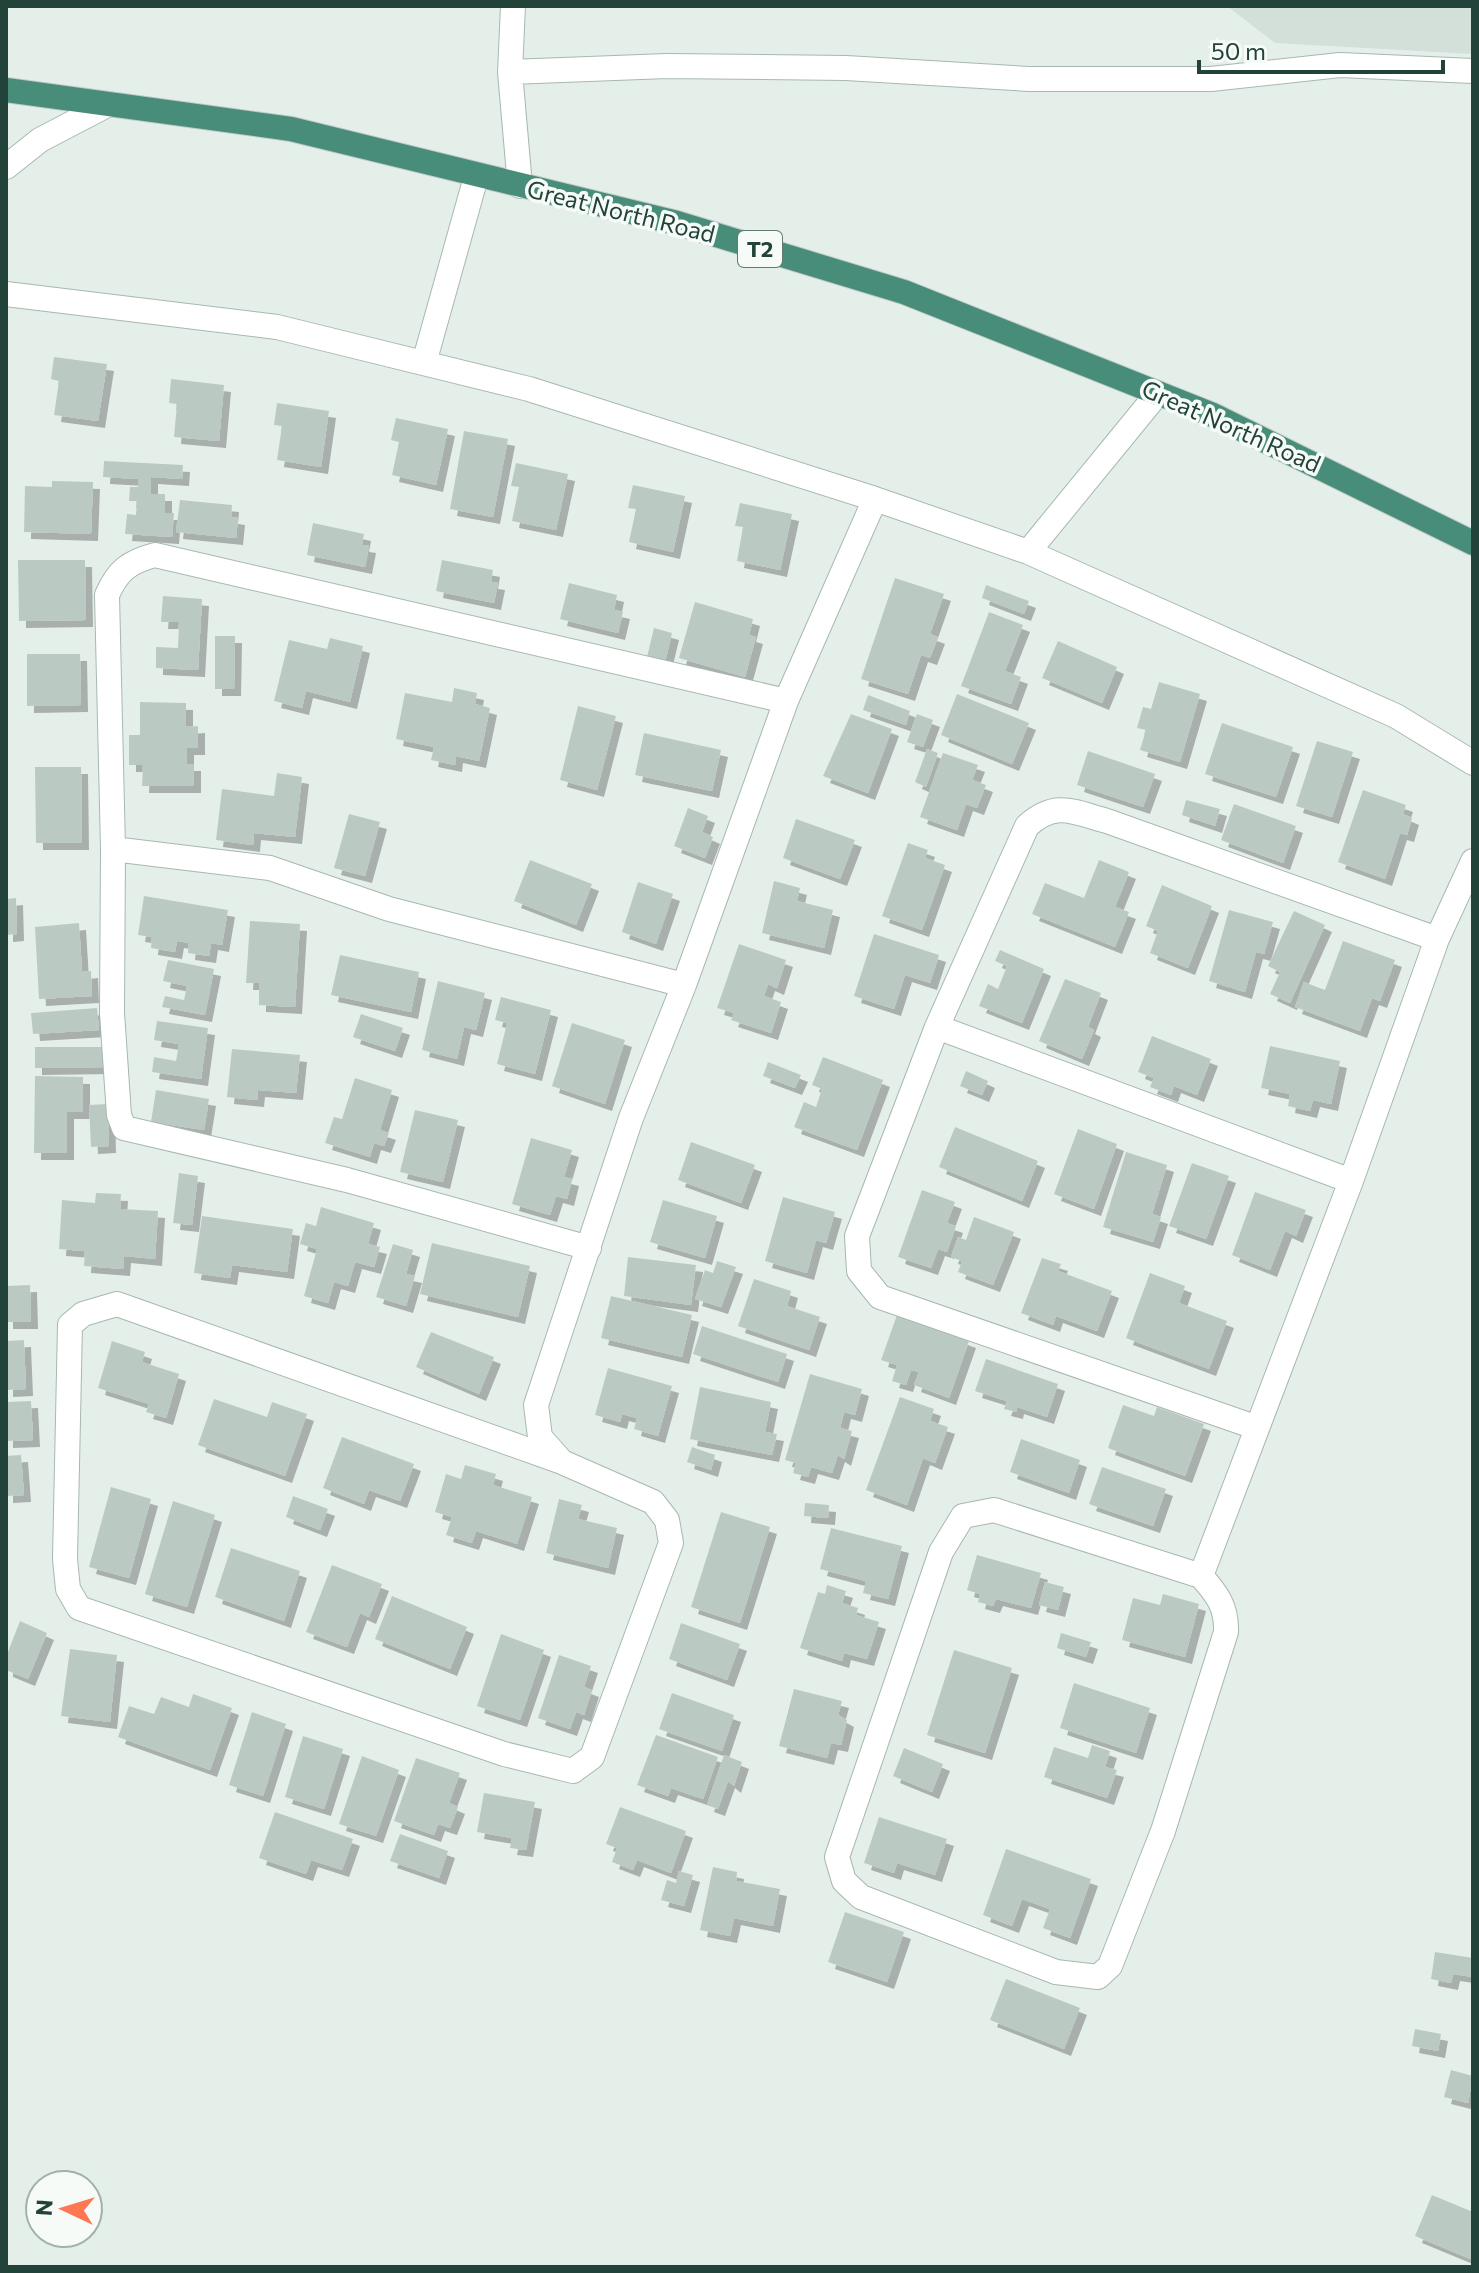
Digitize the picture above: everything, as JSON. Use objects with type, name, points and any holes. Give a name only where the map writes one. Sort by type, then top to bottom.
[{"type":"highway","name":"Great North Road","points":[[6,90],[291,129],[476,177],[677,223],[904,292],[1213,415],[1473,543]]},
{"type":"street","points":[[513,6],[510,72],[520,186]]},
{"type":"street","points":[[510,72],[667,66],[846,68],[1029,79],[1211,79],[1340,65],[1473,71]]},
{"type":"street","points":[[6,167],[40,140],[107,105]]},
{"type":"street","points":[[424,363],[476,177]]},
{"type":"street","points":[[6,294],[277,327],[529,389],[875,499],[1028,552],[1396,716],[1473,763]]},
{"type":"street","points":[[1028,552],[1158,393]]},
{"type":"street","points":[[562,1462],[117,1304],[83,1314],[70,1325],[65,1559],[68,1589],[79,1608],[504,1754],[573,1771],[592,1757],[671,1543],[667,1520],[653,1502],[562,1462],[540,1437],[536,1405],[631,1118],[684,985],[786,701],[875,499]]},
{"type":"street","points":[[589,1248],[347,1180],[124,1128],[119,1115],[112,1013],[113,849],[107,595],[117,573],[132,561],[155,555],[786,701]]},
{"type":"street","points":[[1255,1427],[880,1297],[859,1271],[857,1236],[937,1027],[1027,826],[1041,813],[1058,808],[1107,821],[1437,939]]},
{"type":"street","points":[[113,849],[270,868],[389,909],[684,985]]},
{"type":"street","points":[[1201,1576],[1255,1427],[1351,1181],[1437,939],[1473,861]]},
{"type":"street","points":[[937,1027],[1351,1181]]},
{"type":"street","points":[[994,1510],[1201,1576],[1219,1597],[1227,1616],[1226,1632],[1163,1831],[1110,1966],[1098,1977],[1056,1972],[1000,1951],[861,1897],[844,1881],[837,1857],[941,1552],[963,1516],[994,1510]]},
{"type":"shaded area","points":[[1227,6],[1473,6],[1473,54],[1275,43]]},
{"type":"building","points":[[54,357],[107,364],[98,421],[54,415],[59,381],[51,379]]},
{"type":"building","points":[[171,379],[224,385],[219,441],[174,437],[177,404],[169,403]]},
{"type":"building","points":[[277,403],[329,411],[321,467],[277,460],[282,426],[274,425]]},
{"type":"building","points":[[396,418],[448,429],[436,485],[392,475],[399,442],[391,440]]},
{"type":"building","points":[[464,431],[508,439],[493,517],[450,509]]},
{"type":"building","points":[[104,461],[183,465],[182,479],[151,477],[151,494],[165,494],[165,513],[174,513],[172,537],[125,534],[127,514],[136,515],[137,501],[129,501],[130,487],[138,487],[138,479],[103,477]]},
{"type":"building","points":[[516,463],[568,474],[556,530],[512,521],[519,487],[511,486]]},
{"type":"building","points":[[52,481],[93,482],[91,534],[24,532],[25,486],[52,487]]},
{"type":"building","points":[[633,485],[685,496],[673,552],[629,542],[636,509],[628,508]]},
{"type":"building","points":[[180,500],[232,505],[231,517],[238,518],[236,538],[176,532]]},
{"type":"building","points":[[740,503],[792,514],[780,570],[737,561],[743,527],[735,526]]},
{"type":"building","points":[[313,523],[364,534],[362,545],[369,546],[365,567],[307,555]]},
{"type":"building","points":[[18,560],[85,560],[86,620],[19,621]]},
{"type":"building","points":[[442,560],[493,570],[491,582],[498,583],[494,603],[436,591]]},
{"type":"building","points":[[895,578],[944,594],[930,634],[938,637],[930,658],[921,655],[908,694],[861,679]]},
{"type":"building","points":[[569,583],[617,595],[614,610],[623,612],[618,633],[560,619]]},
{"type":"building","points":[[986,585],[1029,601],[1024,614],[982,598]]},
{"type":"building","points":[[163,596],[202,599],[198,670],[156,668],[156,647],[178,648],[179,622],[161,622]]},
{"type":"building","points":[[695,602],[753,619],[749,635],[756,637],[745,677],[679,658]]},
{"type":"building","points":[[989,612],[1023,625],[1005,671],[1021,677],[1011,704],[961,686]]},
{"type":"building","points":[[654,628],[672,633],[665,662],[647,657]]},
{"type":"building","points":[[215,636],[235,636],[234,689],[215,689]]},
{"type":"building","points":[[330,638],[363,646],[350,702],[306,691],[302,708],[274,701],[289,640],[327,649]]},
{"type":"building","points":[[1058,641],[1117,667],[1102,703],[1042,678]]},
{"type":"building","points":[[27,654],[80,654],[81,705],[27,706]]},
{"type":"building","points":[[1159,682],[1200,694],[1180,762],[1140,750],[1146,730],[1137,728],[1143,707],[1151,709]]},
{"type":"building","points":[[454,688],[477,693],[475,704],[490,708],[479,761],[456,756],[455,765],[431,760],[434,747],[396,739],[405,693],[452,702]]},
{"type":"building","points":[[957,694],[1029,723],[1012,764],[941,735]]},
{"type":"building","points":[[868,695],[910,711],[906,725],[863,710]]},
{"type":"building","points":[[140,702],[186,703],[186,727],[198,726],[198,748],[187,748],[187,764],[194,764],[194,786],[142,786],[143,765],[129,765],[129,735],[140,735]]},
{"type":"building","points":[[578,706],[616,716],[597,790],[560,780]]},
{"type":"building","points":[[851,714],[892,729],[868,793],[823,776]]},
{"type":"building","points":[[917,714],[933,720],[923,747],[907,742]]},
{"type":"building","points":[[1222,723],[1293,747],[1276,797],[1205,774]]},
{"type":"building","points":[[644,733],[721,750],[712,791],[635,775]]},
{"type":"building","points":[[1317,741],[1353,752],[1332,817],[1296,806]]},
{"type":"building","points":[[927,749],[938,753],[926,787],[915,782]]},
{"type":"building","points":[[1088,751],[1155,774],[1143,807],[1077,785]]},
{"type":"building","points":[[943,753],[978,765],[972,780],[986,785],[977,808],[966,804],[957,830],[920,817]]},
{"type":"building","points":[[35,767],[81,767],[82,843],[36,843]]},
{"type":"building","points":[[277,773],[302,777],[295,837],[254,833],[253,845],[216,840],[222,789],[274,796]]},
{"type":"building","points":[[1363,790],[1406,805],[1403,814],[1412,818],[1407,835],[1400,833],[1385,879],[1338,862]]},
{"type":"building","points":[[1186,800],[1220,809],[1215,826],[1182,815]]},
{"type":"building","points":[[1234,804],[1296,826],[1283,863],[1221,840]]},
{"type":"building","points":[[688,808],[708,816],[702,832],[713,837],[705,858],[674,846]]},
{"type":"building","points":[[349,814],[380,822],[365,876],[334,868]]},
{"type":"building","points":[[796,819],[855,840],[840,879],[783,858]]},
{"type":"building","points":[[908,843],[928,850],[925,858],[945,865],[922,930],[882,916]]},
{"type":"building","points":[[530,860],[592,884],[576,925],[514,901]]},
{"type":"building","points":[[1099,860],[1129,872],[1115,907],[1129,912],[1115,947],[1032,914],[1045,883],[1084,898]]},
{"type":"building","points":[[774,881],[800,888],[797,901],[833,910],[824,948],[762,933]]},
{"type":"building","points":[[638,882],[673,894],[656,944],[622,932]]},
{"type":"building","points":[[1162,885],[1212,906],[1188,968],[1150,953],[1158,931],[1146,926]]},
{"type":"building","points":[[144,896],[228,910],[222,945],[211,943],[209,956],[188,953],[189,943],[177,941],[175,952],[151,948],[152,937],[138,935]]},
{"type":"building","points":[[16,898],[17,934],[6,935],[6,899]]},
{"type":"building","points":[[1229,910],[1273,922],[1264,954],[1256,952],[1245,992],[1209,981]]},
{"type":"building","points":[[1294,911],[1325,925],[1290,1003],[1270,994],[1280,972],[1268,966]]},
{"type":"building","points":[[250,921],[300,924],[295,1007],[259,1005],[259,983],[246,983]]},
{"type":"building","points":[[79,923],[82,972],[91,971],[92,996],[39,999],[35,927]]},
{"type":"building","points":[[874,934],[939,955],[930,983],[905,975],[894,1009],[854,996]]},
{"type":"building","points":[[1343,941],[1395,960],[1380,1001],[1372,998],[1360,1031],[1295,1007],[1304,982],[1325,990]]},
{"type":"building","points":[[739,944],[786,960],[777,988],[768,984],[764,996],[781,1002],[771,1033],[731,1020],[734,1013],[717,1008]]},
{"type":"building","points":[[1000,950],[1044,969],[1022,1023],[979,1006],[988,984],[998,989],[1007,966],[995,961]]},
{"type":"building","points":[[340,955],[419,972],[411,1012],[331,995]]},
{"type":"building","points":[[168,960],[214,969],[205,1015],[162,1007],[165,996],[184,1000],[187,986],[163,981]]},
{"type":"building","points":[[1065,979],[1101,993],[1088,1027],[1094,1030],[1082,1059],[1039,1041]]},
{"type":"building","points":[[438,981],[485,993],[476,1030],[464,1027],[457,1059],[422,1050]]},
{"type":"building","points":[[501,997],[551,1010],[535,1074],[497,1064],[507,1023],[495,1020]]},
{"type":"building","points":[[97,1008],[99,1030],[33,1034],[31,1013]]},
{"type":"building","points":[[361,1014],[403,1028],[395,1051],[353,1037]]},
{"type":"building","points":[[157,1021],[208,1028],[201,1079],[152,1072],[154,1057],[176,1061],[179,1044],[154,1040]]},
{"type":"building","points":[[572,1023],[625,1040],[605,1104],[552,1086]]},
{"type":"building","points":[[1152,1036],[1211,1059],[1197,1095],[1174,1086],[1171,1095],[1150,1087],[1154,1078],[1138,1072]]},
{"type":"building","points":[[1270,1046],[1340,1061],[1331,1104],[1313,1100],[1310,1111],[1288,1106],[1290,1094],[1261,1088]]},
{"type":"building","points":[[35,1047],[103,1047],[104,1067],[35,1068]]},
{"type":"building","points":[[232,1049],[300,1055],[296,1093],[258,1090],[257,1100],[227,1097]]},
{"type":"building","points":[[823,1057],[883,1080],[857,1150],[794,1127],[804,1102],[816,1107],[822,1089],[812,1085]]},
{"type":"building","points":[[768,1062],[801,1075],[795,1088],[763,1076]]},
{"type":"building","points":[[966,1071],[988,1081],[982,1095],[960,1086]]},
{"type":"building","points":[[35,1076],[83,1077],[83,1112],[67,1112],[67,1153],[34,1153]]},
{"type":"building","points":[[355,1078],[392,1090],[380,1130],[389,1133],[384,1146],[374,1143],[370,1157],[325,1143],[334,1117],[342,1119]]},
{"type":"building","points":[[156,1090],[209,1099],[204,1130],[151,1122]]},
{"type":"building","points":[[108,1104],[109,1146],[91,1147],[89,1105]]},
{"type":"building","points":[[415,1110],[458,1120],[443,1182],[400,1172]]},
{"type":"building","points":[[955,1127],[1038,1161],[1022,1201],[939,1167]]},
{"type":"building","points":[[1078,1129],[1117,1144],[1094,1209],[1054,1194]]},
{"type":"building","points":[[531,1138],[572,1150],[564,1177],[572,1179],[567,1199],[556,1196],[550,1215],[512,1204]]},
{"type":"building","points":[[691,1142],[755,1165],[741,1203],[678,1180]]},
{"type":"building","points":[[1126,1152],[1167,1165],[1152,1214],[1161,1217],[1153,1242],[1103,1227]]},
{"type":"building","points":[[1192,1163],[1229,1176],[1206,1239],[1169,1226]]},
{"type":"building","points":[[179,1173],[198,1176],[192,1225],[173,1223]]},
{"type":"building","points":[[922,1190],[955,1202],[947,1223],[956,1226],[947,1252],[938,1249],[931,1268],[898,1257]]},
{"type":"building","points":[[1255,1192],[1306,1210],[1296,1236],[1285,1231],[1270,1270],[1232,1255]]},
{"type":"building","points":[[96,1193],[121,1194],[120,1209],[158,1211],[155,1259],[124,1256],[123,1269],[84,1266],[85,1251],[59,1249],[62,1200],[95,1203]]},
{"type":"building","points":[[783,1197],[835,1212],[826,1243],[816,1240],[807,1273],[765,1261]]},
{"type":"building","points":[[663,1200],[717,1216],[705,1258],[650,1242]]},
{"type":"building","points":[[321,1207],[374,1223],[368,1244],[380,1247],[374,1267],[355,1262],[348,1286],[334,1282],[328,1303],[304,1296],[317,1249],[300,1244],[306,1223],[316,1226]]},
{"type":"building","points":[[202,1216],[293,1229],[287,1272],[232,1265],[230,1278],[194,1273]]},
{"type":"building","points":[[974,1217],[1014,1232],[993,1285],[958,1272],[962,1261],[951,1257],[958,1237],[966,1240]]},
{"type":"building","points":[[432,1243],[530,1266],[518,1317],[420,1294]]},
{"type":"building","points":[[393,1244],[413,1250],[406,1274],[415,1276],[406,1306],[376,1297]]},
{"type":"building","points":[[628,1257],[696,1265],[691,1305],[624,1296]]},
{"type":"building","points":[[1042,1258],[1061,1264],[1058,1271],[1112,1291],[1097,1331],[1056,1316],[1053,1325],[1021,1313]]},
{"type":"building","points":[[717,1261],[736,1267],[721,1307],[695,1299],[705,1270],[713,1273]]},
{"type":"building","points":[[1150,1273],[1185,1286],[1179,1303],[1227,1321],[1209,1369],[1126,1338]]},
{"type":"building","points":[[754,1279],[791,1291],[787,1306],[820,1317],[809,1350],[738,1326]]},
{"type":"building","points":[[30,1285],[31,1322],[6,1322],[6,1286]]},
{"type":"building","points":[[611,1296],[692,1315],[682,1357],[601,1338]]},
{"type":"building","points":[[897,1315],[969,1341],[949,1398],[914,1385],[919,1372],[911,1370],[906,1385],[892,1381],[897,1365],[881,1360]]},
{"type":"building","points":[[702,1326],[787,1354],[778,1382],[693,1354]]},
{"type":"building","points":[[431,1332],[494,1357],[479,1394],[416,1367]]},
{"type":"building","points":[[24,1340],[26,1389],[6,1390],[6,1341]]},
{"type":"building","points":[[112,1341],[145,1352],[142,1362],[179,1374],[166,1418],[146,1412],[149,1404],[98,1388]]},
{"type":"building","points":[[986,1359],[1058,1384],[1047,1417],[1017,1407],[1016,1412],[1004,1409],[1007,1401],[975,1391]]},
{"type":"building","points":[[608,1368],[672,1386],[658,1436],[634,1429],[637,1418],[622,1414],[620,1422],[595,1415]]},
{"type":"building","points":[[810,1374],[862,1389],[855,1415],[844,1412],[840,1428],[852,1431],[844,1459],[838,1455],[832,1473],[811,1467],[808,1477],[793,1473],[796,1463],[785,1460]]},
{"type":"building","points":[[700,1387],[771,1402],[765,1432],[777,1434],[772,1455],[690,1439]]},
{"type":"building","points":[[900,1397],[934,1409],[930,1421],[948,1427],[935,1463],[923,1458],[907,1505],[866,1490]]},
{"type":"building","points":[[214,1399],[267,1417],[272,1402],[307,1414],[285,1476],[198,1445]]},
{"type":"building","points":[[31,1401],[33,1440],[6,1441],[6,1402]]},
{"type":"building","points":[[1123,1405],[1154,1416],[1157,1407],[1204,1424],[1185,1476],[1108,1448]]},
{"type":"building","points":[[342,1437],[414,1464],[400,1501],[369,1490],[364,1504],[323,1488]]},
{"type":"building","points":[[1021,1439],[1080,1460],[1069,1493],[1010,1472]]},
{"type":"building","points":[[692,1447],[715,1455],[711,1470],[687,1462]]},
{"type":"building","points":[[21,1455],[24,1495],[6,1496],[6,1456]]},
{"type":"building","points":[[465,1465],[496,1474],[493,1485],[532,1497],[517,1544],[476,1531],[472,1543],[446,1535],[452,1517],[435,1512],[446,1474],[461,1479]]},
{"type":"building","points":[[1102,1467],[1166,1489],[1153,1526],[1089,1504]]},
{"type":"building","points":[[111,1487],[151,1499],[129,1578],[89,1567]]},
{"type":"building","points":[[293,1496],[328,1509],[320,1530],[286,1517]]},
{"type":"building","points":[[559,1499],[582,1505],[578,1519],[617,1528],[608,1568],[546,1553]]},
{"type":"building","points":[[173,1501],[215,1515],[187,1607],[145,1594]]},
{"type":"building","points":[[805,1503],[829,1505],[828,1518],[804,1516]]},
{"type":"building","points":[[721,1512],[770,1527],[740,1623],[691,1607]]},
{"type":"building","points":[[831,1528],[902,1546],[888,1599],[863,1593],[866,1581],[820,1569]]},
{"type":"building","points":[[231,1548],[300,1571],[284,1621],[215,1597]]},
{"type":"building","points":[[977,1555],[1041,1573],[1031,1608],[996,1599],[993,1606],[978,1602],[980,1594],[967,1590]]},
{"type":"building","points":[[332,1565],[382,1584],[369,1617],[360,1613],[347,1647],[306,1632]]},
{"type":"building","points":[[1045,1582],[1064,1587],[1058,1610],[1039,1605]]},
{"type":"building","points":[[827,1585],[846,1591],[842,1603],[858,1608],[856,1615],[879,1622],[867,1659],[844,1653],[842,1661],[800,1648],[818,1592],[825,1594]]},
{"type":"building","points":[[1163,1594],[1199,1604],[1185,1657],[1122,1640],[1133,1598],[1160,1605]]},
{"type":"building","points":[[392,1596],[467,1627],[450,1669],[375,1639]]},
{"type":"building","points":[[20,1621],[47,1633],[28,1679],[6,1670],[6,1657]]},
{"type":"building","points":[[681,1623],[740,1644],[727,1680],[669,1659]]},
{"type":"building","points":[[1061,1633],[1091,1642],[1086,1657],[1057,1648]]},
{"type":"building","points":[[501,1634],[544,1650],[520,1720],[477,1706]]},
{"type":"building","points":[[70,1649],[117,1655],[110,1722],[61,1716]]},
{"type":"building","points":[[954,1650],[1012,1668],[985,1753],[927,1735]]},
{"type":"building","points":[[559,1655],[591,1666],[584,1687],[592,1690],[584,1715],[576,1712],[570,1729],[538,1718]]},
{"type":"building","points":[[1074,1683],[1150,1708],[1136,1753],[1060,1728]]},
{"type":"building","points":[[794,1689],[842,1701],[838,1715],[847,1720],[841,1745],[831,1743],[827,1758],[779,1746]]},
{"type":"building","points":[[672,1693],[734,1715],[722,1751],[659,1729]]},
{"type":"building","points":[[193,1694],[232,1708],[210,1770],[118,1737],[129,1706],[154,1714],[161,1697],[189,1707]]},
{"type":"building","points":[[252,1712],[286,1724],[263,1796],[229,1785]]},
{"type":"building","points":[[656,1735],[718,1757],[703,1799],[671,1788],[668,1796],[637,1785]]},
{"type":"building","points":[[303,1736],[343,1749],[324,1809],[285,1797]]},
{"type":"building","points":[[1092,1745],[1110,1751],[1105,1767],[1117,1770],[1107,1798],[1044,1777],[1054,1747],[1088,1758]]},
{"type":"building","points":[[904,1748],[943,1764],[932,1792],[893,1776]]},
{"type":"building","points":[[724,1755],[742,1762],[734,1786],[728,1781],[718,1809],[707,1805]]},
{"type":"building","points":[[362,1756],[399,1770],[376,1836],[339,1824]]},
{"type":"building","points":[[416,1758],[460,1773],[449,1803],[458,1807],[450,1828],[438,1824],[434,1835],[394,1821]]},
{"type":"building","points":[[484,1793],[535,1802],[526,1850],[510,1848],[512,1838],[477,1832]]},
{"type":"building","points":[[620,1807],[686,1831],[671,1873],[637,1860],[633,1870],[612,1862],[617,1848],[606,1844]]},
{"type":"building","points":[[275,1812],[353,1839],[342,1870],[311,1860],[306,1874],[259,1858]]},
{"type":"building","points":[[879,1817],[947,1839],[935,1875],[897,1863],[894,1873],[864,1863]]},
{"type":"building","points":[[400,1834],[448,1851],[439,1878],[390,1861]]},
{"type":"building","points":[[1006,1849],[1091,1879],[1070,1938],[1043,1928],[1050,1909],[1022,1899],[1012,1926],[983,1915]]},
{"type":"building","points":[[713,1867],[737,1872],[736,1881],[780,1889],[773,1926],[734,1918],[730,1936],[700,1930]]},
{"type":"building","points":[[679,1871],[693,1875],[684,1906],[661,1900],[667,1880],[676,1883]]},
{"type":"building","points":[[845,1912],[904,1932],[887,1982],[828,1962]]},
{"type":"building","points":[[1435,1952],[1473,1958],[1473,1977],[1453,1974],[1451,1983],[1431,1979]]},
{"type":"building","points":[[1006,1979],[1080,2008],[1064,2049],[990,2020]]},
{"type":"building","points":[[1415,2029],[1441,2034],[1438,2051],[1412,2046]]},
{"type":"building","points":[[1451,2070],[1473,2076],[1468,2103],[1444,2097]]},
{"type":"building","points":[[1432,2195],[1473,2212],[1473,2260],[1415,2236]]}]
